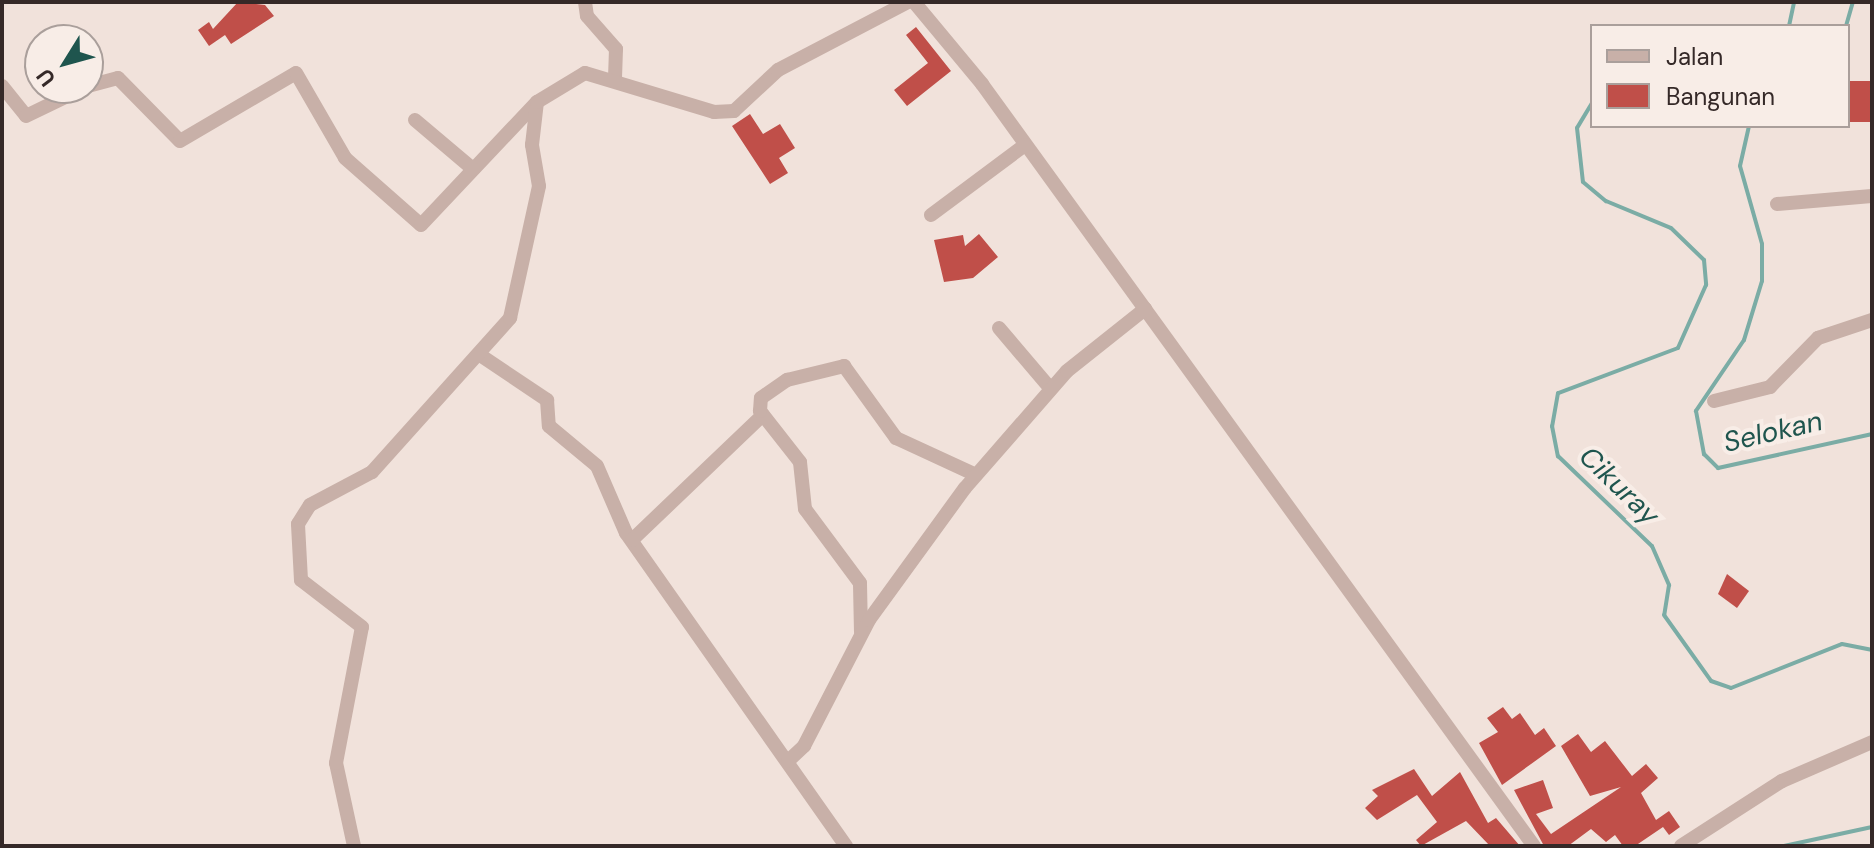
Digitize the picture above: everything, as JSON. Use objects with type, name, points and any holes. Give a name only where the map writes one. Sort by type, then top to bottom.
[{"type":"street","points":[[585,2],[587,16],[616,49],[615,79]]},
{"type":"street","points":[[104,82],[118,78],[180,141],[296,73],[345,158],[421,225],[537,102],[575,75],[615,79],[714,112],[734,111],[778,70],[911,2],[1025,145],[1534,846]]},
{"type":"street","points":[[2,86],[26,116],[51,104]]},
{"type":"street","points":[[354,846],[336,763],[362,627],[301,580],[298,524],[310,505],[372,472],[480,355],[513,311],[539,186],[532,140],[537,102]]},
{"type":"street","points":[[415,120],[473,169]]},
{"type":"street","points":[[931,215],[1025,145]]},
{"type":"street","points":[[1777,204],[1872,196]]},
{"type":"street","points":[[788,761],[804,746],[861,632],[976,475],[1051,389],[1145,309]]},
{"type":"street","points":[[1714,401],[1770,387],[1818,338],[1872,320]]},
{"type":"street","points":[[999,328],[1051,389]]},
{"type":"street","points":[[480,355],[547,400],[549,426],[597,466],[632,540],[846,846]]},
{"type":"street","points":[[861,632],[860,583],[805,509],[800,462],[763,415],[759,402],[768,390],[842,365],[896,438],[976,475]]},
{"type":"street","points":[[632,540],[763,415]]},
{"type":"street","points":[[1681,846],[1782,781],[1872,742]]},
{"type":"building","points":[[238,2],[265,5],[274,16],[231,44],[225,35],[209,46],[198,30],[209,22],[213,29]]},
{"type":"building","points":[[916,27],[951,71],[907,106],[894,90],[928,63],[906,35]]},
{"type":"building","points":[[1850,81],[1872,81],[1872,122],[1850,122]]},
{"type":"building","points":[[750,114],[763,134],[780,124],[795,148],[779,158],[788,173],[770,184],[732,126]]},
{"type":"building","points":[[979,234],[998,257],[973,278],[944,282],[934,240],[963,235],[965,246]]},
{"type":"building","points":[[1727,574],[1749,591],[1737,608],[1718,594]]},
{"type":"building","points":[[1503,707],[1512,719],[1520,713],[1535,735],[1544,728],[1556,746],[1502,785],[1479,743],[1498,732],[1487,718]]},
{"type":"building","points":[[1578,734],[1591,752],[1605,741],[1632,776],[1646,764],[1658,778],[1641,793],[1656,820],[1669,811],[1680,827],[1669,835],[1663,827],[1635,846],[1623,846],[1615,835],[1606,842],[1591,829],[1568,846],[1544,846],[1514,790],[1543,780],[1553,808],[1536,814],[1551,834],[1621,787],[1590,796],[1561,746]]},
{"type":"building","points":[[1414,769],[1432,796],[1460,772],[1488,823],[1496,818],[1520,846],[1490,846],[1466,821],[1421,846],[1416,840],[1437,822],[1417,795],[1377,820],[1365,808],[1378,796],[1372,790]]},
{"type":"waterway","name":"Cikuray","points":[[1789,24],[1794,2]]},
{"type":"waterway","name":"Selokan","points":[[1847,24],[1853,2]]},
{"type":"waterway","name":"Cikuray","points":[[1590,106],[1577,128],[1583,182],[1606,201],[1671,228],[1704,260],[1706,285],[1678,348],[1558,393],[1552,426],[1558,456],[1652,546],[1669,585],[1664,615],[1711,681],[1731,688],[1842,644],[1872,650]]},
{"type":"waterway","name":"Selokan","points":[[1749,128],[1740,166],[1762,244],[1762,281],[1744,340],[1696,411],[1704,454],[1718,468],[1872,434]]},
{"type":"waterway","name":"Cikuray","points":[[1784,846],[1872,827]]}]
